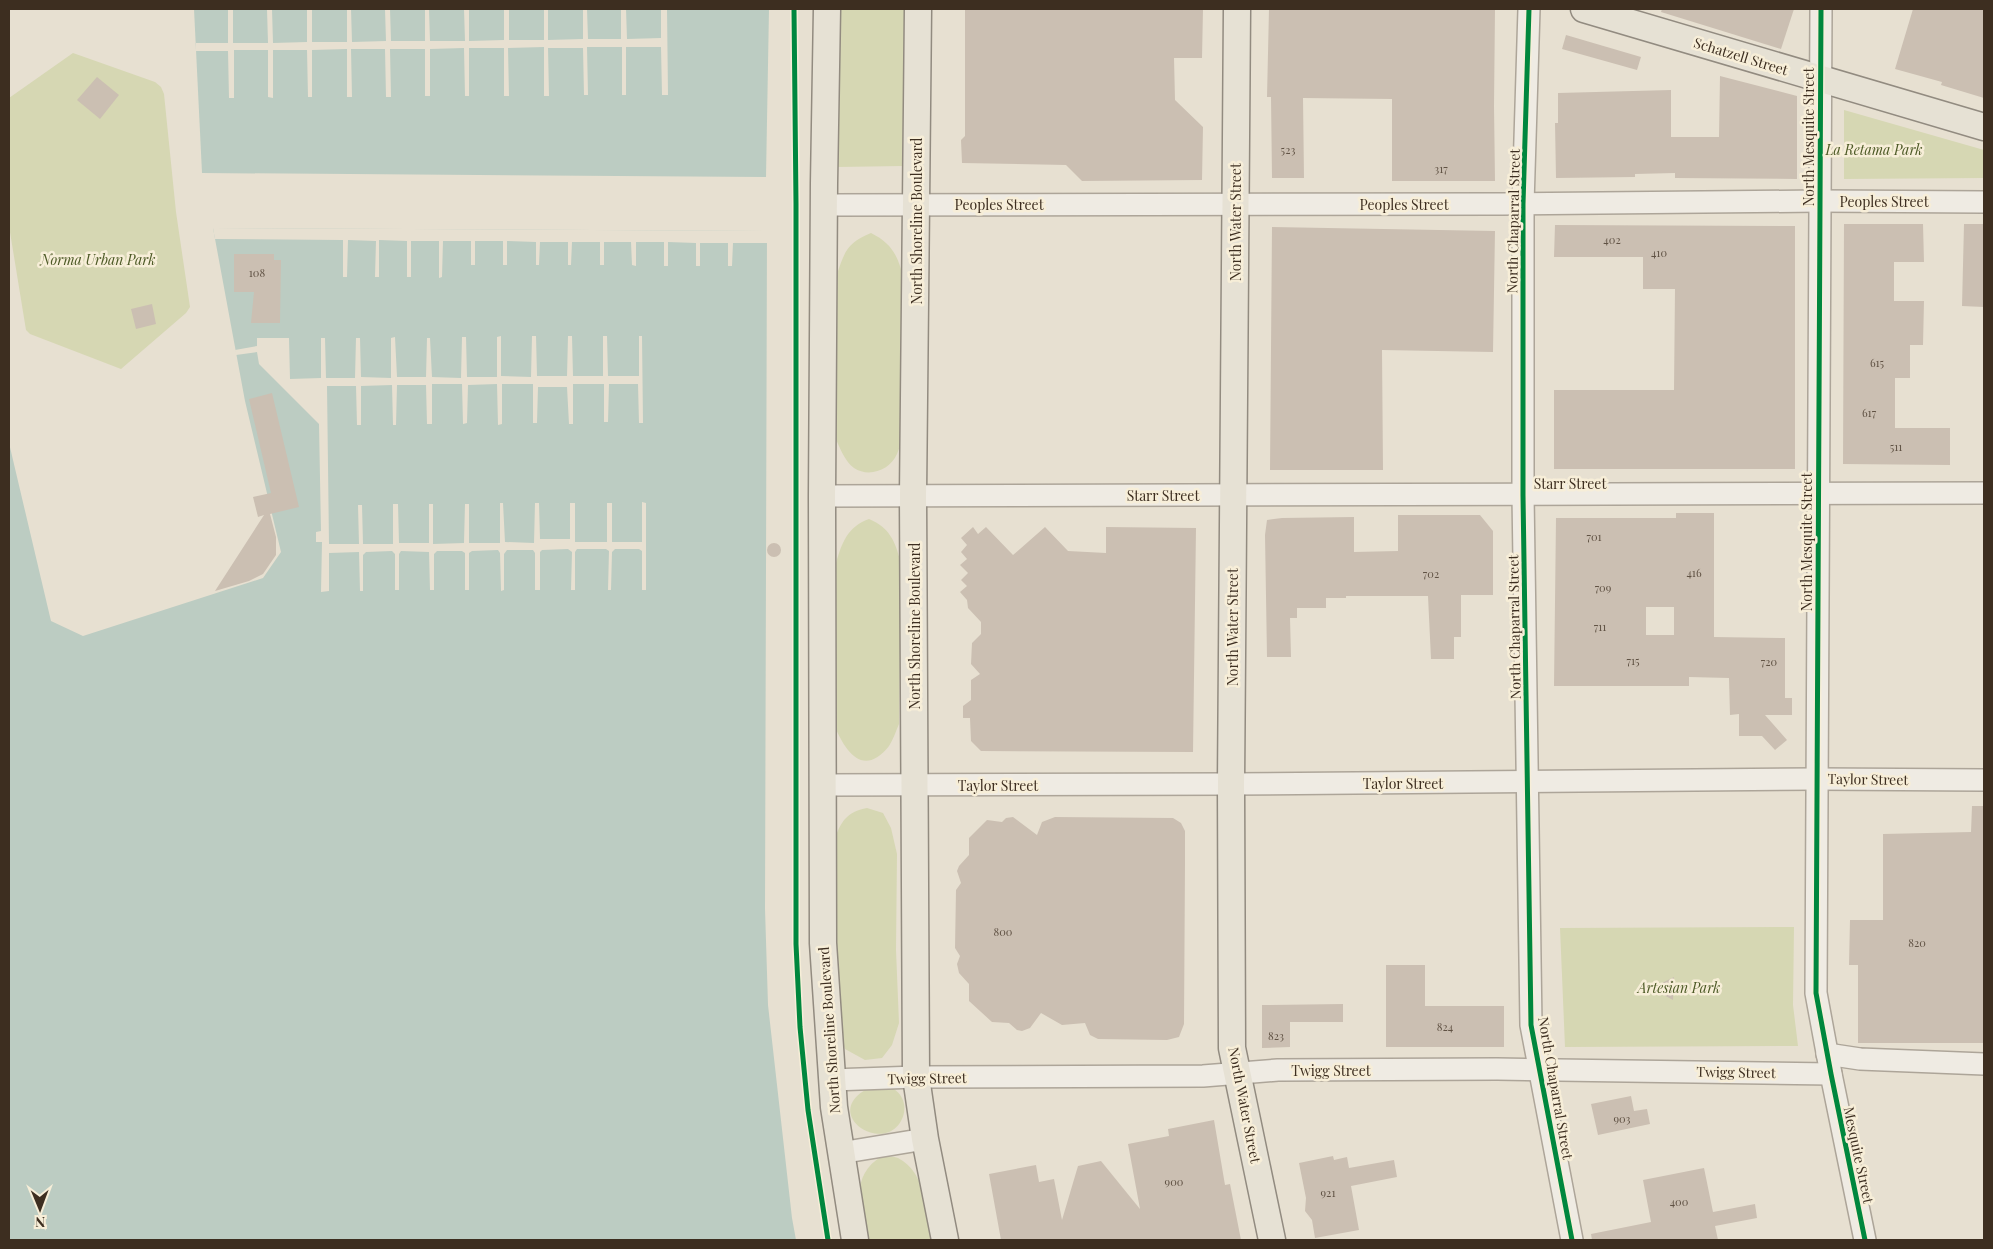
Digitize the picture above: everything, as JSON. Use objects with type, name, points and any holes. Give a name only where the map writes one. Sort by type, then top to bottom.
[{"type":"main road","name":"North Shoreline Boulevard","points":[[827,9],[822,496],[822,943],[832,1080],[840,1153],[855,1240]]},
{"type":"main road","name":"North Shoreline Boulevard","points":[[918,9],[914,496],[916,1077],[925,1139],[945,1240]]},
{"type":"main road","name":"North Water Street","points":[[1237,9],[1230,784],[1232,1048],[1272,1240]]},
{"type":"main road","name":"Schatzell Street","points":[[1584,9],[1984,128]]},
{"type":"street","name":"North Chaparral Street","points":[[1529,9],[1523,204],[1523,495],[1531,1025],[1572,1240]]},
{"type":"street","name":"North Mesquite Street","points":[[1821,9],[1816,993],[1829,1064]]},
{"type":"street","name":"Peoples Street","points":[[825,205],[1984,202]]},
{"type":"street","name":"Starr Street","points":[[822,496],[1984,493]]},
{"type":"street","name":"Taylor Street","points":[[822,785],[1816,779],[1984,780]]},
{"type":"street","name":"Twigg Street","points":[[832,1080],[916,1077],[1203,1076],[1278,1070],[1539,1069],[1829,1064],[1860,1059],[1984,1064]]},
{"type":"street","name":"Mesquite Street","points":[[1829,1064],[1865,1240]]},
{"type":"street","points":[[840,1153],[925,1139]]},
{"type":"green space","points":[[837,9],[905,9],[903,166],[837,167]]},
{"type":"green space","name":"Norma Urban Park","points":[[73,53],[155,82],[161,87],[164,94],[176,212],[190,307],[186,313],[121,369],[30,334],[26,330],[9,226],[9,98]]},
{"type":"green space","name":"La Retama Park","points":[[1844,110],[1984,150],[1984,178],[1844,179]]},
{"type":"green space","points":[[871,233],[884,241],[893,250],[903,277],[903,432],[894,460],[879,471],[866,472],[850,465],[834,435],[837,274],[842,259],[852,244]]},
{"type":"green space","points":[[869,519],[882,527],[891,536],[901,563],[899,724],[889,746],[880,756],[871,760],[863,760],[849,751],[834,724],[836,563],[846,536],[855,526]]},
{"type":"green space","points":[[867,808],[883,813],[891,828],[897,854],[896,950],[899,1023],[892,1045],[882,1058],[865,1060],[845,1049],[839,1031],[831,850],[839,828],[846,818],[858,810]]},
{"type":"green space","name":"Artesian Park","points":[[1794,927],[1793,1005],[1798,1046],[1565,1047],[1560,928]]},
{"type":"green space","points":[[873,1086],[890,1087],[899,1094],[904,1102],[904,1112],[901,1121],[892,1131],[881,1134],[869,1132],[858,1126],[852,1117],[851,1107],[857,1096]]},
{"type":"green space","points":[[882,1156],[898,1158],[915,1173],[927,1206],[933,1240],[866,1240],[861,1217],[859,1194],[861,1183],[865,1173],[872,1164]]},
{"type":"shaded area","points":[[194,9],[769,9],[766,177],[202,173]]},
{"type":"shaded area","points":[[213,228],[767,231],[765,909],[768,1005],[796,1240],[9,1240],[9,443],[51,621],[83,636],[263,578],[281,552],[245,401]]},
{"type":"pier","points":[[228,9],[233,9],[233,43],[268,43],[267,9],[272,9],[273,43],[307,42],[307,9],[312,9],[312,42],[347,42],[347,9],[351,9],[352,42],[386,41],[385,9],[390,9],[391,41],[425,41],[425,9],[429,9],[430,41],[465,41],[464,9],[469,9],[469,41],[504,40],[504,9],[509,9],[509,40],[544,40],[544,9],[548,9],[548,40],[583,39],[583,9],[587,9],[588,39],[621,39],[621,9],[626,9],[627,39],[661,38],[661,9],[667,9],[668,95],[662,95],[661,47],[626,47],[626,95],[622,95],[622,47],[587,47],[588,95],[584,95],[583,48],[548,48],[549,96],[544,96],[544,47],[508,48],[509,96],[504,96],[504,48],[469,48],[469,96],[465,96],[464,48],[430,49],[430,96],[425,96],[425,49],[390,49],[391,97],[386,97],[385,49],[351,49],[352,97],[347,97],[347,49],[312,50],[312,97],[308,97],[307,50],[273,50],[273,98],[268,97],[268,50],[234,50],[234,98],[229,98],[228,51],[196,51],[196,43],[228,43]]},
{"type":"pier","points":[[213,228],[767,231],[767,243],[733,243],[732,266],[728,266],[728,243],[700,243],[700,266],[696,266],[696,243],[668,242],[668,266],[664,266],[664,242],[636,242],[636,266],[632,265],[631,242],[604,242],[604,265],[600,265],[600,242],[572,242],[571,265],[568,265],[568,242],[540,242],[539,265],[536,265],[536,242],[507,241],[507,265],[503,265],[503,241],[475,241],[475,265],[471,265],[471,241],[443,241],[442,277],[439,278],[439,241],[411,241],[411,277],[407,277],[407,241],[379,240],[379,277],[375,277],[376,241],[348,240],[347,277],[343,277],[343,240],[215,239]]},
{"type":"pier","points":[[501,336],[501,376],[531,377],[532,336],[536,336],[537,376],[567,376],[568,336],[572,336],[573,376],[603,376],[603,336],[607,336],[608,376],[639,376],[639,336],[642,336],[643,423],[639,423],[638,384],[609,384],[608,422],[604,422],[604,384],[573,384],[573,424],[569,424],[567,387],[538,387],[537,423],[533,423],[533,384],[502,384],[502,424],[498,425],[497,384],[468,385],[467,423],[463,424],[462,384],[432,384],[432,424],[427,424],[426,385],[397,385],[396,425],[393,425],[392,385],[361,386],[361,425],[357,425],[356,386],[327,386],[329,544],[359,544],[358,505],[362,505],[363,544],[393,544],[393,504],[398,504],[399,543],[429,543],[429,504],[433,504],[433,544],[464,543],[465,504],[469,504],[469,543],[500,543],[500,503],[503,503],[505,542],[534,543],[535,503],[539,503],[540,539],[570,539],[570,503],[575,503],[575,542],[607,542],[607,503],[612,503],[612,542],[642,542],[642,502],[646,503],[646,590],[642,590],[642,551],[639,549],[615,549],[612,552],[611,590],[608,590],[609,551],[606,549],[577,549],[575,552],[575,590],[571,590],[572,552],[568,549],[542,550],[540,552],[540,590],[535,590],[535,553],[533,550],[507,550],[504,554],[504,590],[501,591],[500,553],[498,550],[472,551],[469,553],[469,590],[465,590],[465,553],[462,551],[437,551],[434,554],[434,590],[430,590],[429,552],[401,551],[399,554],[399,590],[395,590],[395,554],[392,551],[366,552],[363,555],[363,591],[360,591],[359,552],[329,553],[329,591],[321,592],[322,542],[316,542],[316,532],[321,531],[319,424],[259,364],[257,352],[236,355],[235,350],[257,346],[257,338],[289,338],[290,379],[321,378],[321,338],[325,338],[326,378],[355,378],[356,338],[360,338],[361,377],[391,378],[391,338],[395,337],[397,377],[426,377],[427,338],[430,338],[432,377],[461,378],[462,337],[466,337],[467,377],[497,377],[497,337]]},
{"type":"building","points":[[965,9],[1203,9],[1202,58],[1174,58],[1175,100],[1203,127],[1202,180],[1082,181],[1066,165],[962,163],[961,140],[965,136]]},
{"type":"building","points":[[1269,9],[1495,9],[1495,181],[1392,181],[1392,99],[1303,98],[1304,178],[1272,178],[1271,97],[1267,97]]},
{"type":"building","points":[[1662,9],[1794,9],[1781,49],[1661,12]]},
{"type":"building","points":[[1913,9],[1984,9],[1984,98],[1941,85],[1942,82],[1895,69]]},
{"type":"building","points":[[1566,35],[1641,57],[1637,70],[1562,49]]},
{"type":"building","points":[[1720,76],[1797,96],[1797,179],[1675,178],[1675,173],[1635,174],[1635,177],[1556,178],[1555,123],[1558,123],[1558,93],[1671,90],[1671,137],[1719,137]]},
{"type":"building","points":[[97,77],[119,95],[100,119],[77,100]]},
{"type":"building","points":[[1844,224],[1923,224],[1924,262],[1894,262],[1894,301],[1924,301],[1923,345],[1910,345],[1910,378],[1895,378],[1895,428],[1950,428],[1950,465],[1843,464]]},
{"type":"building","points":[[1964,224],[1984,224],[1984,307],[1962,306]]},
{"type":"building","points":[[1555,225],[1795,226],[1795,469],[1554,469],[1554,390],[1674,390],[1675,289],[1643,289],[1643,257],[1554,257]]},
{"type":"building","points":[[1272,227],[1495,231],[1493,352],[1382,350],[1383,470],[1270,470]]},
{"type":"building","points":[[234,254],[274,254],[274,260],[281,260],[280,323],[251,323],[254,292],[234,292]]},
{"type":"building","points":[[152,304],[156,324],[136,329],[131,309]]},
{"type":"building","points":[[272,393],[299,507],[270,514],[276,537],[276,555],[263,574],[249,581],[215,591],[264,515],[258,517],[253,497],[271,493],[249,399]]},
{"type":"building","points":[[1676,513],[1714,513],[1714,637],[1785,638],[1785,698],[1792,698],[1792,715],[1765,715],[1787,740],[1775,750],[1762,736],[1739,736],[1739,714],[1730,715],[1729,678],[1689,677],[1689,686],[1554,686],[1556,518],[1676,518]],"holes":[[[1646,607],[1674,607],[1674,635],[1646,635]]]},
{"type":"building","points":[[1398,515],[1480,515],[1493,531],[1493,595],[1461,595],[1461,637],[1454,637],[1454,659],[1431,659],[1428,596],[1346,596],[1346,598],[1326,598],[1326,608],[1297,608],[1297,618],[1290,618],[1291,657],[1267,657],[1265,535],[1267,520],[1354,517],[1354,552],[1398,551]]},
{"type":"building","points":[[973,527],[978,534],[986,527],[1013,555],[1045,527],[1068,551],[1106,553],[1106,527],[1196,528],[1193,752],[981,751],[971,741],[970,718],[963,718],[963,706],[971,700],[971,680],[980,674],[971,664],[972,643],[981,634],[981,622],[968,608],[967,600],[960,592],[967,586],[961,580],[968,573],[960,565],[967,559],[961,552],[967,545],[961,538]]},
{"type":"building","points":[[771,543],[777,543],[781,550],[777,557],[771,557],[767,553],[767,547]]},
{"type":"building","points":[[1972,806],[1984,806],[1984,1043],[1858,1043],[1858,965],[1849,965],[1850,920],[1883,920],[1883,834],[1971,832]]},
{"type":"building","points":[[1013,817],[1037,835],[1042,822],[1055,817],[1173,818],[1181,823],[1185,831],[1184,1024],[1179,1037],[1167,1040],[1098,1039],[1090,1035],[1085,1023],[1062,1025],[1041,1013],[1030,1028],[1022,1031],[1017,1030],[1009,1023],[992,1022],[969,1001],[969,984],[959,973],[957,964],[960,956],[955,948],[956,890],[961,883],[957,871],[969,855],[969,838],[987,820],[1002,822],[1006,818]]},
{"type":"building","points":[[1386,965],[1425,965],[1425,1006],[1504,1006],[1504,1047],[1386,1047]]},
{"type":"building","points":[[1674,977],[1673,1000],[1660,993],[1660,984]]},
{"type":"building","points":[[1343,1004],[1343,1022],[1290,1022],[1290,1047],[1262,1048],[1262,1005]]},
{"type":"building","points":[[1631,1096],[1634,1111],[1647,1109],[1650,1124],[1598,1135],[1591,1104]]},
{"type":"building","points":[[1214,1120],[1225,1185],[1230,1184],[1241,1240],[1001,1240],[989,1174],[1036,1165],[1039,1182],[1054,1179],[1062,1220],[1078,1166],[1101,1161],[1140,1209],[1128,1144],[1169,1136],[1168,1129]]},
{"type":"building","points":[[1333,1156],[1334,1160],[1347,1157],[1349,1168],[1394,1160],[1397,1177],[1351,1186],[1359,1230],[1315,1238],[1312,1220],[1305,1211],[1306,1198],[1299,1163]]},
{"type":"building","points":[[1704,1168],[1713,1212],[1755,1204],[1757,1218],[1715,1226],[1718,1240],[1592,1240],[1591,1234],[1651,1222],[1643,1180]]},
{"type":"cycle path","points":[[794,9],[796,204],[796,944],[800,1027],[808,1110],[828,1240]]},
{"type":"cycle path","points":[[1529,9],[1523,204],[1523,495],[1531,1025],[1572,1240]]},
{"type":"cycle path","points":[[1821,9],[1816,993],[1865,1240]]}]
